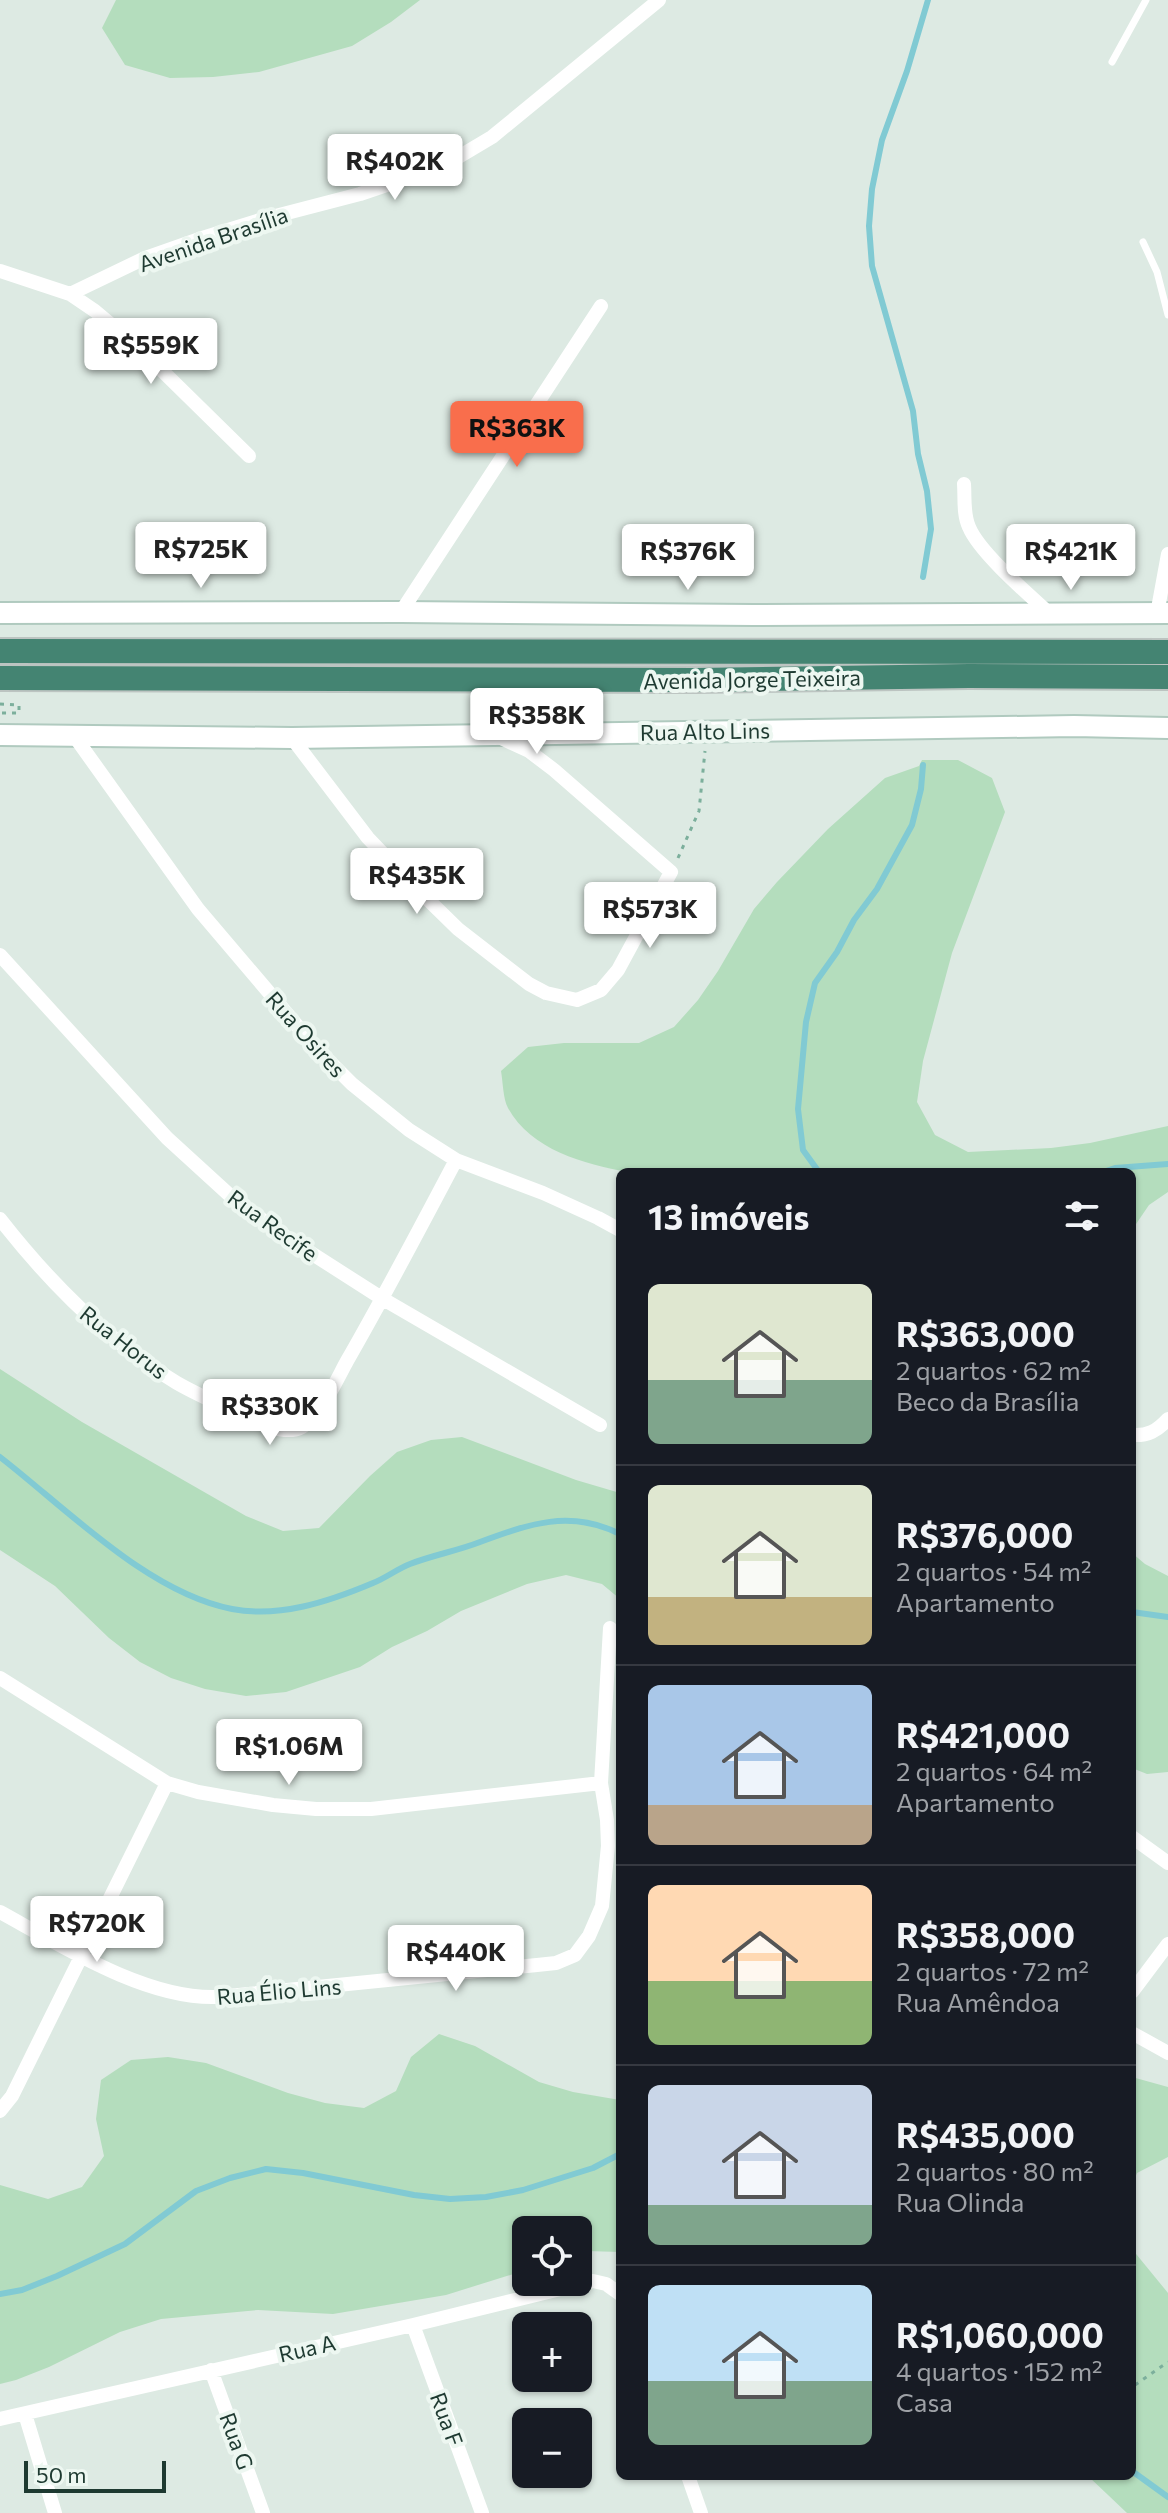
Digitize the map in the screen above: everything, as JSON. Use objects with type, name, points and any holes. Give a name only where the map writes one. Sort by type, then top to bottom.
[{"type":"highway","name":"Avenida Jorge Teixeira","points":[[0,651],[1168,651]]},
{"type":"highway","name":"Avenida Jorge Teixeira","points":[[0,678],[696,680],[1168,677]]},
{"type":"main road","points":[[0,613],[1163,614]]},
{"type":"main road","name":"Rua Alto Lins","points":[[0,735],[292,738],[1074,726],[1168,728]]},
{"type":"street","name":"Avenida Brasília","points":[[70,294],[145,258],[199,239],[360,194],[445,165],[492,137],[659,0]]},
{"type":"street","points":[[0,271],[70,294],[95,311],[139,348],[249,456]]},
{"type":"street","points":[[401,612],[601,306]]},
{"type":"street","points":[[964,484],[969,530],[998,564],[1050,614]]},
{"type":"street","points":[[1163,614],[1168,554]]},
{"type":"street","points":[[292,738],[368,838],[458,929],[529,984],[546,993],[577,1000],[593,995],[610,981],[671,872],[537,756],[494,735]]},
{"type":"street","name":"Rua Osires","points":[[75,737],[198,909],[317,1049],[371,1101],[456,1160],[543,1193],[616,1228]]},
{"type":"street","name":"Rua Recife","points":[[0,955],[167,1138],[236,1201],[383,1299],[600,1425]]},
{"type":"street","name":"Rua Horus","points":[[0,1219],[45,1274],[85,1314],[128,1350],[178,1383],[277,1429],[296,1430],[309,1422],[328,1395],[456,1160]]},
{"type":"street","points":[[1136,1435],[1153,1433],[1168,1419]]},
{"type":"street","name":"Rua Élio Lins","points":[[0,1912],[80,1956],[175,1994],[204,1998],[556,1963],[575,1955],[589,1936],[602,1906],[608,1846],[601,1783],[610,1628]]},
{"type":"street","points":[[0,1678],[167,1783],[198,1792],[273,1805],[371,1809],[601,1783]]},
{"type":"street","points":[[0,2111],[12,2096],[167,1783]]},
{"type":"street","points":[[1136,1840],[1168,1863]]},
{"type":"street","points":[[1136,1987],[1168,1944]]},
{"type":"street","points":[[1136,2035],[1168,2053]]},
{"type":"street","name":"Rua A","points":[[0,2419],[593,2281],[616,2291]]},
{"type":"street","name":"Rua F","points":[[413,2325],[482,2513]]},
{"type":"street","name":"Rua G","points":[[211,2370],[263,2513]]},
{"type":"street","points":[[25,2414],[55,2513]]},
{"type":"street","points":[[689,2480],[701,2513]]},
{"type":"lane","points":[[1112,62],[1146,0]]},
{"type":"lane","points":[[1143,242],[1157,272],[1168,315]]},
{"type":"path","points":[[0,704],[19,705],[19,713],[0,713]]},
{"type":"path","points":[[671,872],[699,811],[709,731]]},
{"type":"path","points":[[1136,2384],[1168,2362]]},
{"type":"green space","points":[[116,0],[420,0],[352,46],[259,72],[170,78],[125,65],[102,28]]},
{"type":"green space","points":[[922,760],[958,760],[992,778],[1005,812],[952,953],[923,1061],[917,1102],[935,1135],[968,1152],[1090,1143],[1168,1126],[1168,1192],[1149,1205],[1136,1224],[1136,1168],[616,1170],[560,1153],[530,1135],[518,1122],[506,1104],[501,1071],[528,1047],[564,1043],[639,1043],[674,1027],[698,1000],[754,909],[777,882],[828,829],[885,778],[919,766]]},
{"type":"green space","points":[[0,1369],[82,1422],[246,1516],[283,1531],[319,1528],[397,1452],[431,1440],[462,1437],[616,1492],[616,1596],[602,1584],[566,1575],[527,1584],[461,1611],[360,1667],[286,1692],[246,1696],[205,1689],[171,1678],[140,1662],[109,1638],[55,1586],[0,1550]]},
{"type":"green space","points":[[1136,1556],[1168,1576],[1168,1772],[1147,1774],[1136,1770]]},
{"type":"green space","points":[[439,2034],[475,2046],[539,2082],[616,2099],[616,2252],[592,2251],[592,2216],[512,2216],[512,2274],[446,2295],[333,2314],[258,2310],[161,2319],[120,2332],[49,2367],[0,2384],[0,2185],[48,2199],[82,2187],[104,2156],[96,2119],[101,2080],[131,2060],[168,2057],[206,2063],[325,2103],[364,2108],[396,2091],[411,2057]]},
{"type":"green space","points":[[1136,2078],[1168,2087],[1168,2157],[1136,2175]]},
{"type":"green space","points":[[1136,2254],[1168,2293],[1168,2513],[1127,2513],[1092,2480],[1136,2480]]},
{"type":"waterway","points":[[923,577],[931,529],[927,491],[918,454],[913,411],[872,266],[869,226],[872,189],[882,140],[928,0]]},
{"type":"waterway","points":[[816,1168],[803,1150],[798,1109],[806,1022],[815,983],[877,889],[912,825],[923,765]]},
{"type":"waterway","points":[[1115,1168],[1168,1164]]},
{"type":"waterway","points":[[0,1457],[139,1567],[170,1586],[232,1609],[285,1610],[321,1602],[373,1583],[405,1566],[533,1525],[584,1522],[616,1532]]},
{"type":"waterway","points":[[1136,1613],[1168,1617]]},
{"type":"waterway","points":[[0,2294],[22,2290],[125,2244],[196,2191],[266,2169],[450,2199],[486,2197],[523,2190],[593,2168],[616,2156]]},
{"type":"waterway","points":[[1136,2474],[1168,2497]]}]
